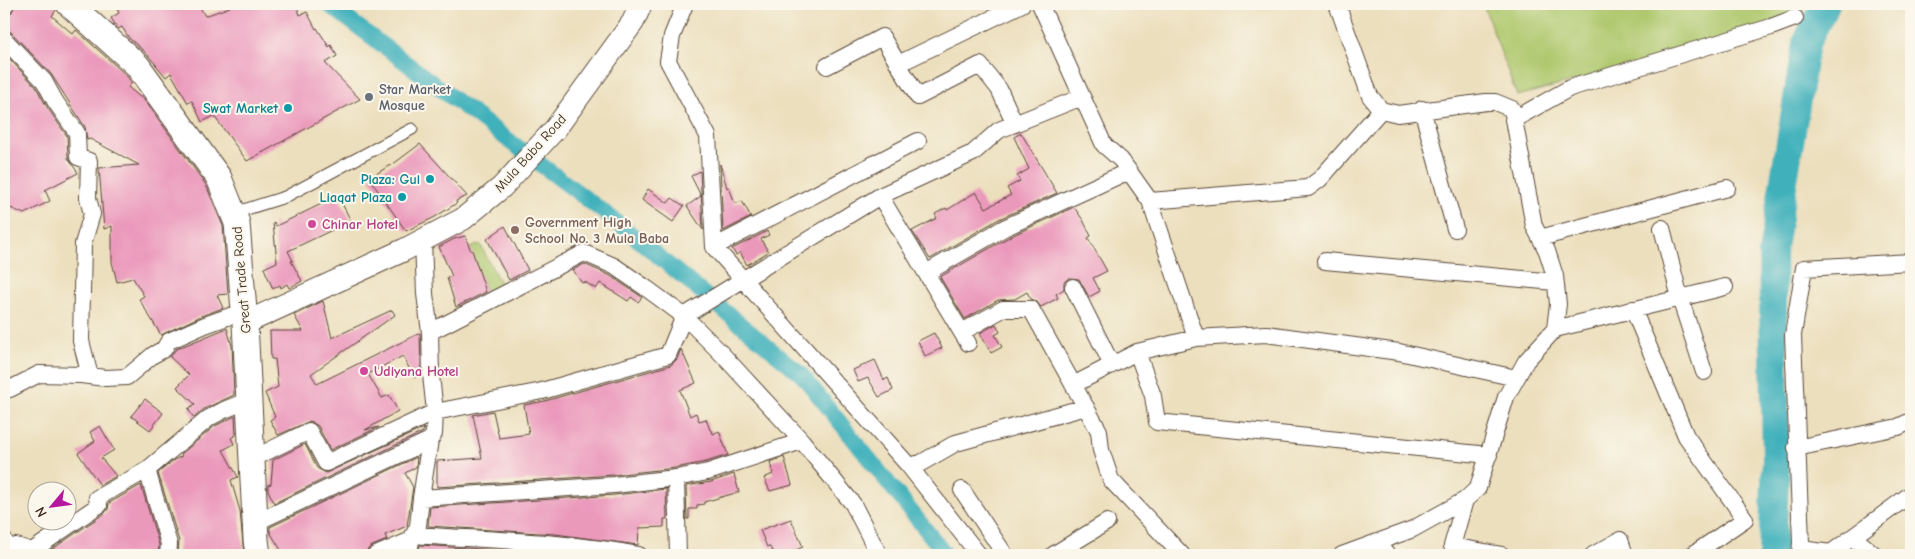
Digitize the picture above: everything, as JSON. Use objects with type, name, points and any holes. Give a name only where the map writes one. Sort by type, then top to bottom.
[{"type":"main road","name":"Mula Baba Road","points":[[245,317],[423,240],[464,219],[502,187],[556,128],[633,22],[641,4]]},
{"type":"main road","name":"Great Trade Road","points":[[75,5],[137,64],[219,178],[234,213],[237,223],[245,317],[258,555]]},
{"type":"street","points":[[685,4],[672,36],[668,60],[708,136],[714,247],[909,466],[979,555]]},
{"type":"street","points":[[898,64],[1022,4]]},
{"type":"street","points":[[1040,4],[1104,145],[1121,160],[1150,201],[1196,338]]},
{"type":"street","points":[[1337,4],[1370,96],[1380,110],[1398,114],[1495,102],[1512,108],[1534,226],[1547,251],[1555,282],[1558,304],[1555,329]]},
{"type":"street","points":[[1513,120],[1570,88],[1795,18]]},
{"type":"street","points":[[827,66],[882,37],[918,97],[980,65],[999,89],[1015,124]]},
{"type":"street","points":[[4,39],[44,80],[55,100],[78,133],[78,157],[89,161],[88,198],[92,214],[83,244],[81,341],[90,376]]},
{"type":"street","points":[[252,458],[309,431],[326,463],[435,412],[542,391],[668,355],[684,316],[880,196],[973,153],[999,130],[1082,97]]},
{"type":"street","points":[[1150,201],[1308,188],[1320,179],[1380,110]]},
{"type":"street","points":[[1422,110],[1455,228]]},
{"type":"street","points":[[234,213],[285,197],[412,129]]},
{"type":"street","points":[[714,247],[918,141]]},
{"type":"street","points":[[926,273],[1004,228],[1128,172]]},
{"type":"street","points":[[1540,238],[1727,188]]},
{"type":"street","points":[[880,196],[965,337],[1003,309],[1031,309],[1099,431],[1101,450],[1111,480],[1182,555]]},
{"type":"street","points":[[1662,228],[1680,298],[1704,372]]},
{"type":"street","points":[[411,543],[418,526],[420,498],[430,440],[434,434],[435,412],[431,375],[430,332],[425,294],[423,240]]},
{"type":"street","points":[[430,332],[584,254],[614,266],[684,316],[721,353],[802,441],[852,504],[879,555]]},
{"type":"street","points":[[1324,261],[1555,282]]},
{"type":"street","points":[[1911,262],[1804,268],[1793,334],[1801,552],[1830,553],[1911,494]]},
{"type":"street","points":[[1073,287],[1112,365]]},
{"type":"street","points":[[1342,555],[1382,549],[1465,500],[1478,488],[1506,397],[1526,361],[1555,329],[1725,287]]},
{"type":"street","points":[[1633,309],[1686,436],[1745,519],[1692,555]]},
{"type":"street","points":[[4,386],[10,389],[39,374],[105,378],[127,376],[164,349],[169,341],[205,325],[245,317]]},
{"type":"street","points":[[1073,385],[1137,352],[1196,338],[1266,334],[1399,352],[1516,378]]},
{"type":"street","points":[[1137,352],[1153,396],[1157,422],[1489,454]]},
{"type":"street","points":[[4,540],[9,549],[16,546],[33,553],[99,505],[97,498],[146,470],[209,418],[249,400]]},
{"type":"street","points":[[909,466],[920,463],[956,443],[1086,407]]},
{"type":"street","points":[[1796,448],[1898,427],[1911,421]]},
{"type":"street","points":[[255,523],[430,440]]},
{"type":"street","points":[[420,498],[614,485],[676,478],[708,472],[802,441]]},
{"type":"street","points":[[146,470],[169,544],[165,553]]},
{"type":"street","points":[[676,478],[678,555]]},
{"type":"street","points":[[962,490],[1005,555]]},
{"type":"street","points":[[1465,500],[1452,546],[1502,555]]},
{"type":"street","points":[[1053,555],[1107,522]]},
{"type":"street","points":[[1852,537],[1875,555]]},
{"type":"street","points":[[376,555],[411,543],[515,540],[603,548],[639,555]]},
{"type":"street","points":[[1593,555],[1620,540],[1625,555]]},
{"type":"green space","points":[[1483,4],[1793,4],[1786,27],[1517,96]]},
{"type":"green space","points":[[480,244],[502,287],[487,294],[470,248]]},
{"type":"building","points":[[16,4],[55,4],[56,10],[52,16],[73,34],[76,30],[126,75],[132,83],[128,87],[146,102],[206,185],[223,226],[228,294],[217,295],[223,308],[161,335],[139,299],[144,296],[133,278],[117,282],[112,262],[112,226],[104,229],[99,168],[139,165],[90,139],[87,140],[85,127],[51,74],[11,32],[4,29],[4,16],[11,13]]},
{"type":"building","points":[[126,4],[198,4],[205,16],[230,7],[229,4],[296,4],[300,15],[307,12],[316,29],[329,47],[331,45],[337,56],[325,63],[360,99],[247,161],[214,116],[202,122],[192,101],[188,103],[171,73],[166,77],[147,54],[129,38],[122,27],[118,29],[111,18],[119,13],[117,9]]},
{"type":"building","points":[[4,53],[36,87],[67,136],[68,158],[78,173],[45,190],[50,201],[24,214],[4,205]]},
{"type":"building","points":[[1021,133],[1057,193],[999,219],[930,259],[912,231],[937,218],[935,214],[946,208],[947,210],[976,192],[986,208],[1011,195],[1007,188],[1020,181],[1017,176],[1029,169],[1014,137]]},
{"type":"building","points":[[420,144],[467,196],[456,201],[457,203],[435,217],[406,231],[369,178],[396,162]]},
{"type":"building","points":[[720,164],[727,188],[729,187],[735,204],[742,201],[751,217],[723,231]]},
{"type":"building","points":[[700,171],[703,230],[687,206],[701,196],[691,176]]},
{"type":"building","points":[[648,189],[668,203],[672,198],[684,206],[673,222],[642,200]]},
{"type":"building","name":"Chinar Hotel","points":[[338,196],[351,221],[288,251],[293,261],[291,261],[302,281],[289,288],[287,284],[281,288],[280,285],[273,289],[264,268],[277,262],[273,223],[276,226]]},
{"type":"building","points":[[1074,207],[1083,220],[1091,236],[1088,238],[1107,271],[1093,278],[1100,291],[1089,297],[1079,279],[1069,278],[1064,282],[1064,289],[1056,294],[1058,298],[1041,307],[1036,301],[1031,299],[1027,292],[1015,299],[998,300],[965,319],[940,277],[1009,237]]},
{"type":"building","points":[[505,226],[528,270],[509,280],[487,239]]},
{"type":"building","points":[[767,231],[769,235],[761,239],[768,252],[747,265],[740,252],[736,255],[732,249]]},
{"type":"building","points":[[465,236],[472,250],[486,292],[456,307],[447,278],[452,276],[439,247],[454,239]]},
{"type":"building","points":[[584,264],[609,275],[642,297],[638,302],[631,297],[628,301],[600,283],[596,289],[585,282],[582,283],[573,270]]},
{"type":"building","points":[[323,301],[332,338],[392,310],[395,315],[311,374],[317,384],[420,333],[421,373],[414,378],[403,356],[368,374],[382,398],[389,395],[398,411],[365,430],[379,427],[330,450],[318,426],[310,421],[278,435],[270,420],[275,417],[265,393],[278,387],[275,359],[271,359],[270,331],[303,331],[294,315]]},
{"type":"building","points":[[996,324],[1000,332],[995,335],[1002,347],[991,353],[980,333]]},
{"type":"building","points":[[227,328],[232,346],[234,395],[204,409],[194,418],[188,409],[195,404],[177,387],[189,375],[170,357],[176,349]]},
{"type":"building","points":[[934,333],[942,348],[925,356],[918,341]]},
{"type":"building","points":[[681,349],[696,383],[680,390],[690,416],[696,413],[699,421],[706,419],[713,434],[719,431],[728,455],[706,462],[675,468],[613,475],[437,487],[437,461],[482,458],[473,415],[493,411],[499,438],[529,434],[524,405],[545,401],[671,365],[677,359]]},
{"type":"building","points":[[875,360],[884,380],[888,378],[893,390],[879,397],[868,378],[858,382],[853,370]]},
{"type":"building","points":[[145,399],[163,413],[150,430],[131,416]]},
{"type":"building","points":[[235,416],[236,435],[231,438],[234,444],[223,450],[238,477],[231,480],[240,511],[244,555],[178,555],[179,541],[158,473],[182,456],[181,454],[215,426]]},
{"type":"building","points":[[100,426],[114,450],[101,458],[116,476],[100,485],[78,453],[95,441],[90,432]]},
{"type":"building","points":[[424,428],[423,432],[274,503],[268,490],[268,485],[271,484],[273,460],[305,444],[317,468],[326,473]]},
{"type":"building","points":[[417,457],[416,467],[405,473],[413,487],[407,526],[385,535],[387,540],[372,546],[368,549],[366,555],[284,555],[270,532],[270,527]]},
{"type":"building","points":[[784,457],[792,485],[770,491],[764,478],[773,474],[770,462]]},
{"type":"building","points":[[734,474],[739,492],[704,502],[704,504],[697,505],[697,509],[689,509],[689,519],[687,519],[686,486],[711,482]]},
{"type":"building","points":[[141,485],[159,545],[158,554],[44,555],[105,513],[109,503]]},
{"type":"building","points":[[666,489],[667,519],[664,519],[664,527],[639,528],[638,545],[555,534],[428,526],[430,507],[615,495]]},
{"type":"building","points":[[791,519],[803,547],[784,555],[775,555],[769,546],[767,547],[760,530]]},
{"type":"building","points":[[420,545],[495,550],[494,555],[419,555]]},
{"type":"waterway","points":[[328,4],[613,219],[802,375],[946,555]]},
{"type":"waterway","points":[[1772,555],[1776,458],[1772,254],[1806,43],[1826,4]]},
{"type":"place","name":"Star Market Mosque","points":[[369,97]]},
{"type":"place","name":"Swat Market","points":[[288,108]]},
{"type":"place","name":"Plaza: Gul","points":[[430,179]]},
{"type":"place","name":"Liaqat Plaza","points":[[402,197]]},
{"type":"place","name":"Chinar Hotel","points":[[312,224]]},
{"type":"place","name":"Government High School No. 3 Mula Baba","points":[[515,230]]},
{"type":"place","name":"Udiyana Hotel","points":[[364,371]]}]
